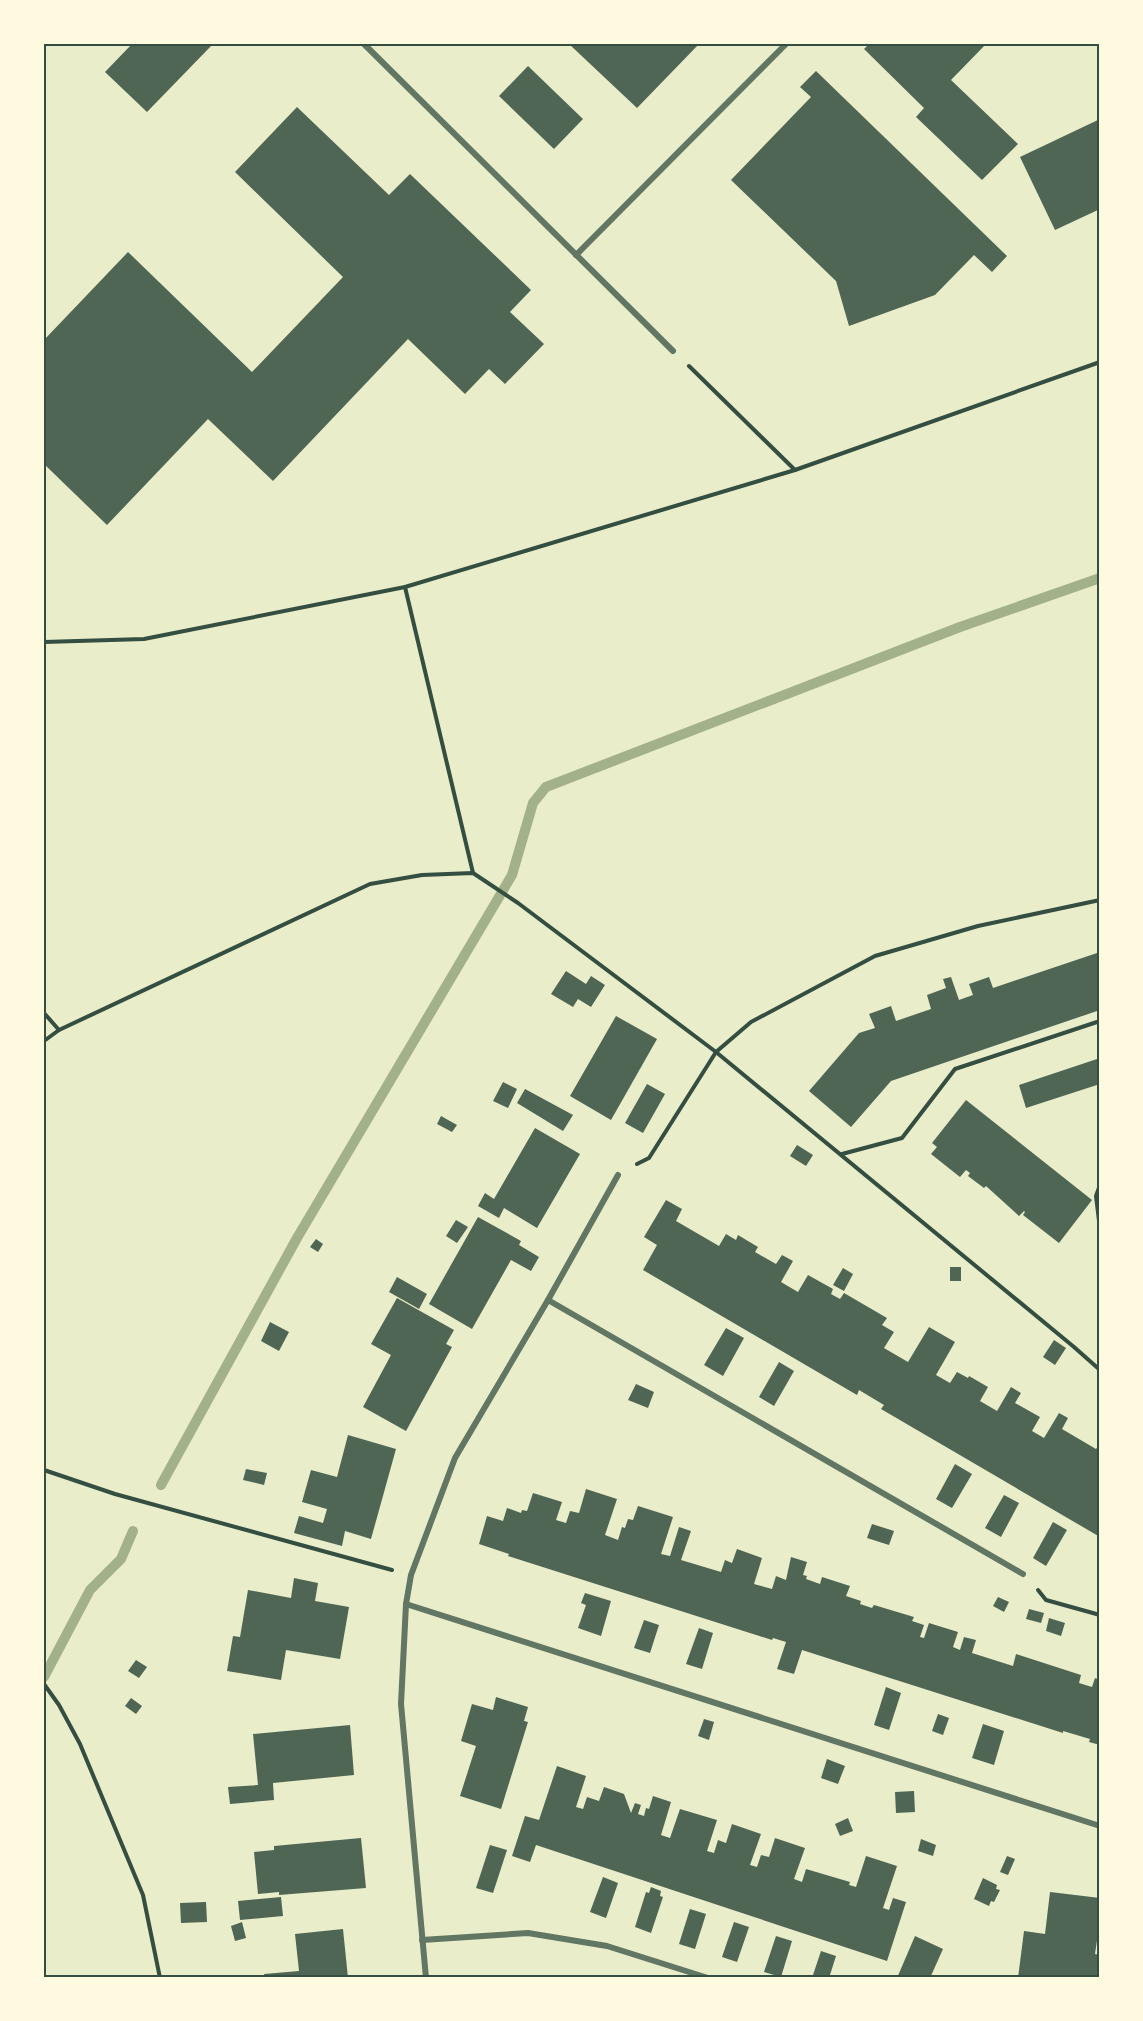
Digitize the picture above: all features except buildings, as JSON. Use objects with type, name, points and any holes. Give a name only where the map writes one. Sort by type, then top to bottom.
[{"type":"street","points":[[364,44],[673,351]]},
{"type":"street","points":[[576,255],[786,44]]},
{"type":"street","points":[[426,1977],[401,1704],[406,1604],[411,1575],[455,1458],[618,1175]]},
{"type":"street","points":[[548,1300],[1023,1574]]},
{"type":"street","points":[[406,1604],[1100,1826]]},
{"type":"street","points":[[422,1940],[528,1933],[607,1946],[708,1977]]},
{"type":"path","points":[[673,351],[795,470]]},
{"type":"path","points":[[44,642],[144,639],[405,587],[795,470],[1100,362]]},
{"type":"path","points":[[405,587],[473,873]]},
{"type":"path","points":[[44,1041],[59,1030],[370,884],[422,875],[473,873],[518,903],[716,1052],[842,1154],[1100,1370]]},
{"type":"path","points":[[618,1175],[649,1158],[716,1052],[751,1023],[875,956],[978,926],[1100,900]]},
{"type":"path","points":[[44,1013],[59,1030]]},
{"type":"path","points":[[842,1154],[902,1138],[955,1069],[1100,1021]]},
{"type":"path","points":[[1100,1185],[1096,1196],[1100,1229]]},
{"type":"path","points":[[44,1470],[115,1494],[411,1575]]},
{"type":"path","points":[[1023,1574],[1046,1600],[1100,1615]]},
{"type":"path","points":[[44,1684],[59,1705],[80,1744],[143,1895],[160,1977]]},
{"type":"waterway","points":[[161,1485],[297,1238],[512,875],[533,803],[546,787],[960,627],[1100,578]]},
{"type":"waterway","points":[[44,1677],[90,1590],[121,1559],[133,1531]]}]
